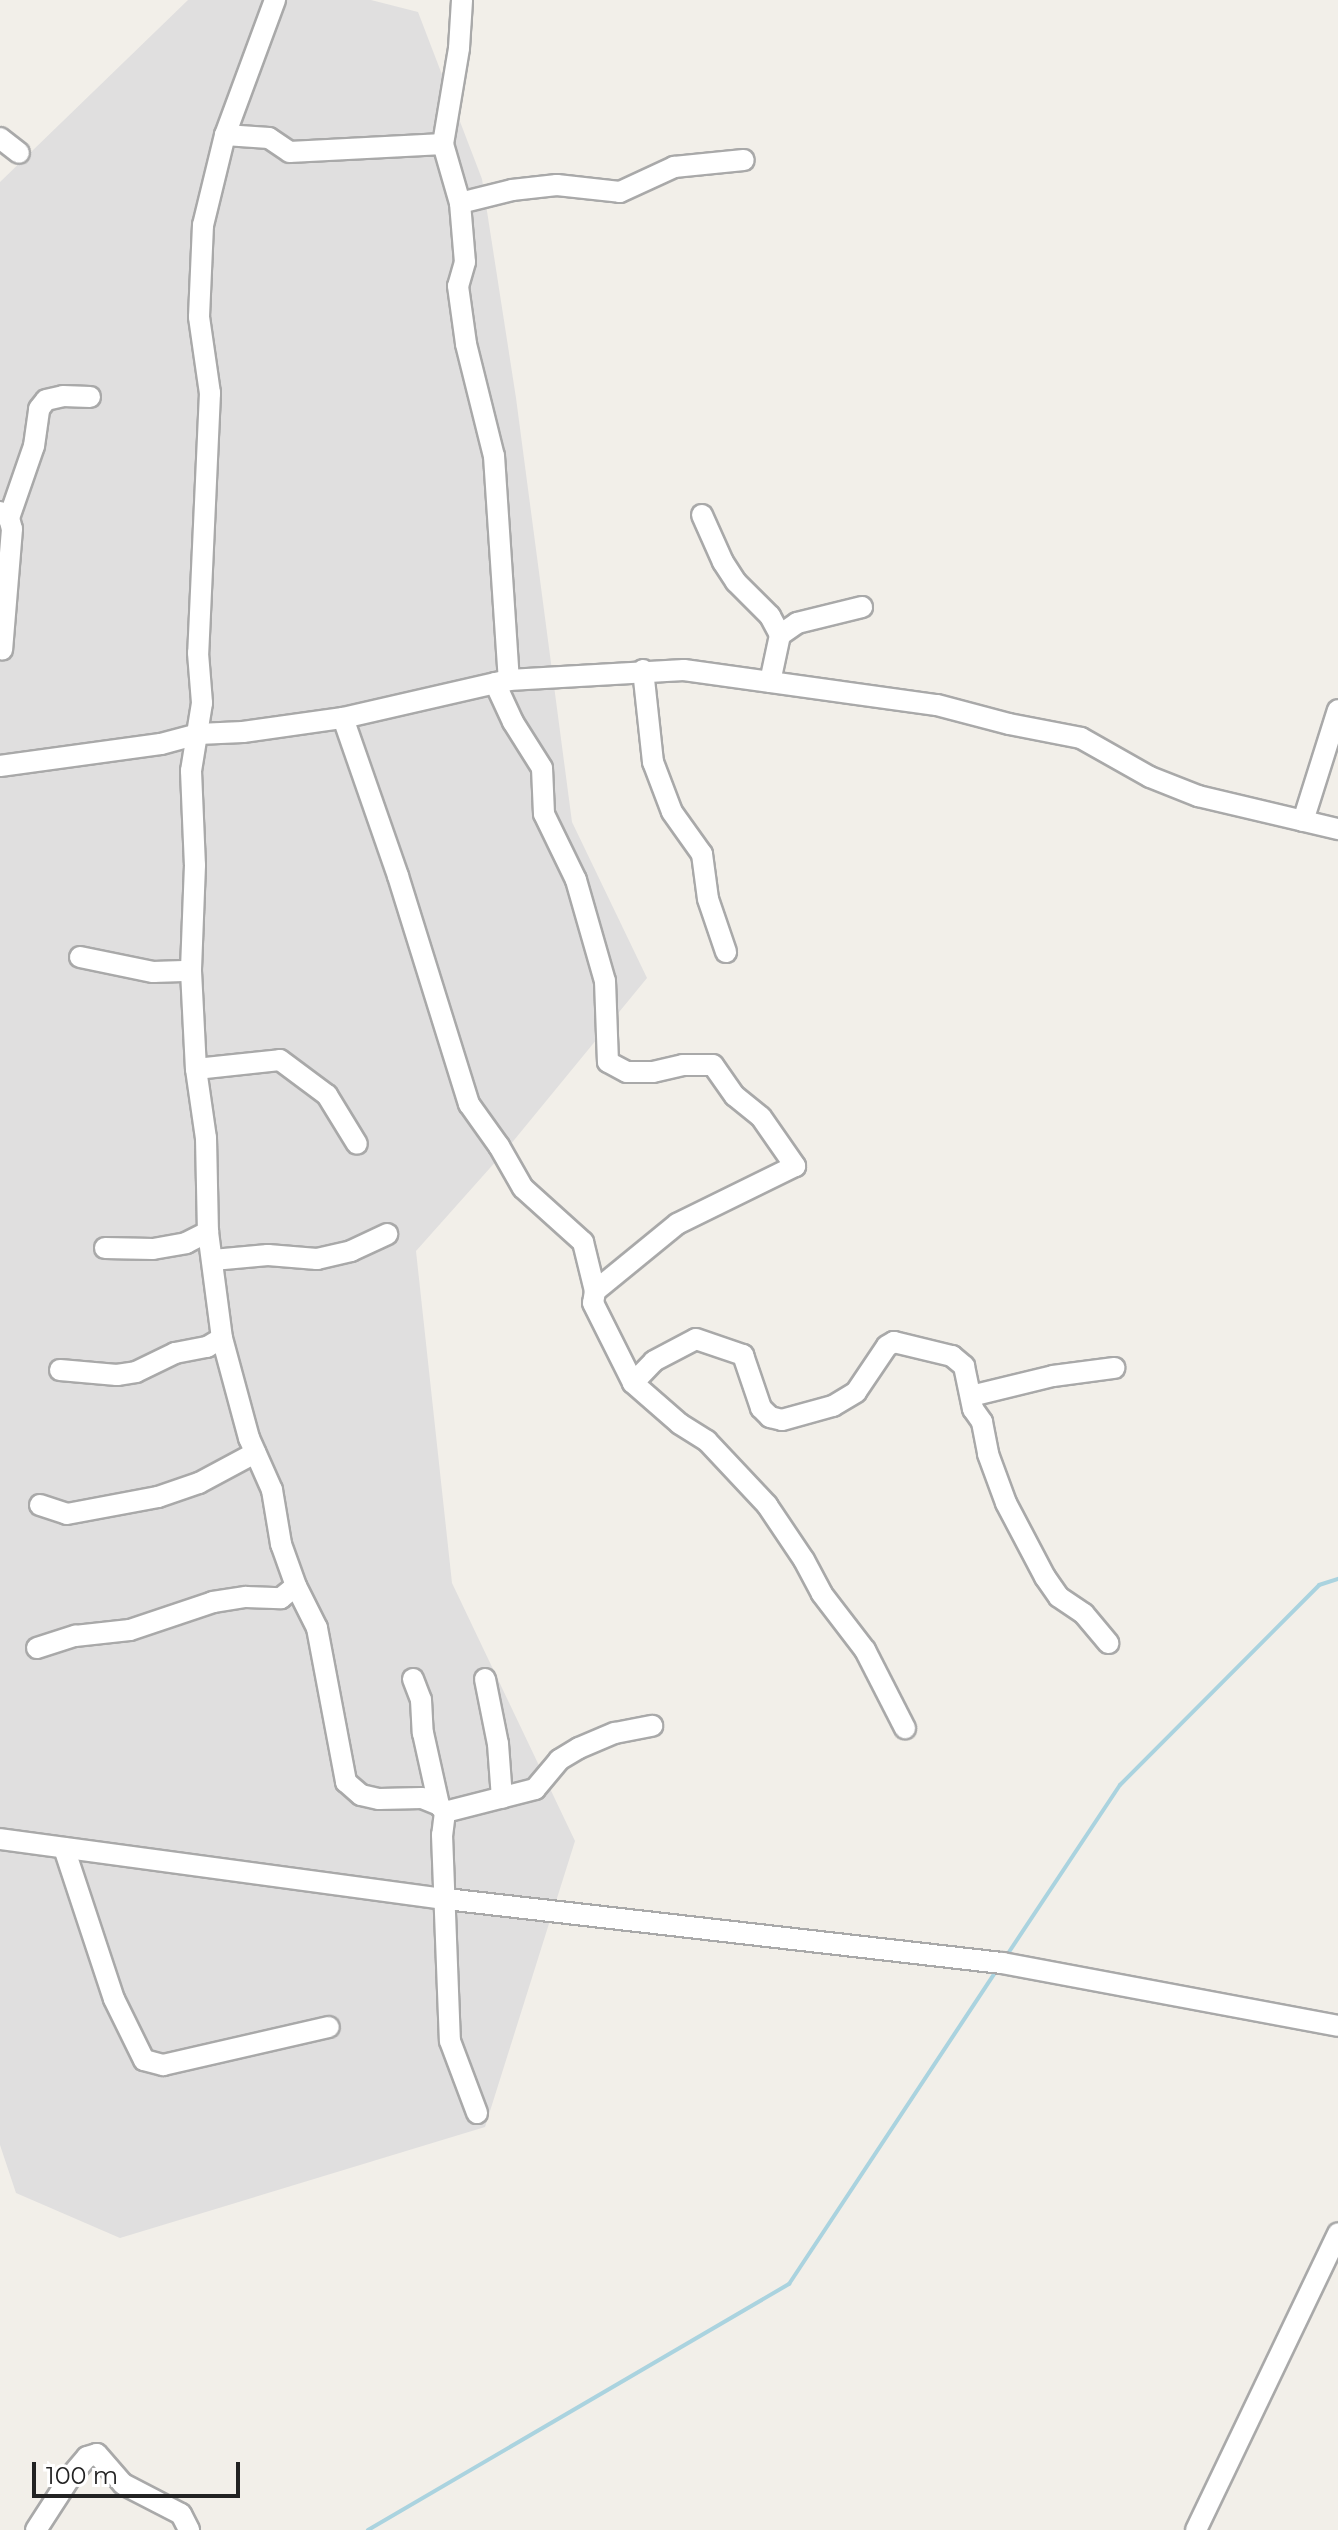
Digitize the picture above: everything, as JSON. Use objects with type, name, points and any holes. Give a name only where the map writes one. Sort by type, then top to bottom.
[{"type":"street","points":[[275,0],[225,135],[203,225],[199,317],[210,393],[199,626],[202,703],[191,771],[195,865],[191,971],[196,1069],[206,1138],[208,1232],[222,1338],[255,1453],[272,1490],[281,1544],[296,1586],[317,1628],[346,1782],[361,1795],[379,1799],[422,1798],[442,1808],[502,1798],[535,1789],[559,1760],[579,1748],[615,1733],[652,1726]]},
{"type":"street","points":[[462,0],[459,48],[443,144],[460,203],[465,262],[458,286],[466,344],[494,456],[502,681],[513,722],[542,768],[544,814],[576,880],[605,981],[608,1062],[627,1072],[653,1072],[683,1065],[713,1065],[735,1096],[761,1117],[795,1166],[677,1224],[595,1291]]},
{"type":"street","points":[[225,135],[269,138],[290,152],[443,144]]},
{"type":"street","points":[[0,138],[19,153]]},
{"type":"street","points":[[460,203],[492,193],[557,185],[620,192],[674,167],[744,160]]},
{"type":"street","points":[[2,650],[12,529],[4,515],[34,446],[39,409],[46,400],[63,396],[90,397]]},
{"type":"street","points":[[702,515],[723,562],[736,582],[770,616],[780,635],[770,682]]},
{"type":"street","points":[[780,635],[797,623],[862,607]]},
{"type":"street","points":[[0,766],[161,744],[198,734],[243,732],[343,718],[502,681],[643,670],[684,670],[937,705],[1009,724],[1081,738],[1150,777],[1198,796],[1338,829]]},
{"type":"street","points":[[643,670],[653,762],[672,812],[702,854],[708,899],[726,952]]},
{"type":"street","points":[[1303,821],[1338,710]]},
{"type":"street","points":[[343,718],[398,876],[469,1104],[499,1146],[523,1188],[583,1242],[595,1291],[593,1303],[633,1383],[680,1424],[707,1441],[767,1505],[804,1560],[822,1594],[865,1650],[905,1728]]},
{"type":"street","points":[[80,957],[153,972],[191,971]]},
{"type":"street","points":[[196,1069],[280,1060],[327,1095],[357,1144]]},
{"type":"street","points":[[105,1248],[153,1249],[186,1243],[208,1232]]},
{"type":"street","points":[[213,1260],[268,1255],[317,1259],[351,1251],[387,1234]]},
{"type":"street","points":[[60,1370],[117,1375],[136,1372],[175,1353],[207,1347],[222,1338]]},
{"type":"street","points":[[633,1383],[654,1361],[696,1339],[743,1355],[761,1408],[770,1417],[782,1420],[833,1406],[856,1392],[887,1346],[894,1342],[952,1356],[964,1366],[1006,1503],[1045,1577],[1059,1597],[1084,1614],[1108,1643]]},
{"type":"street","points":[[971,1396],[1053,1376],[1114,1368]]},
{"type":"street","points":[[40,1505],[67,1514],[158,1497],[199,1483],[255,1453]]},
{"type":"street","points":[[37,1648],[75,1636],[130,1630],[213,1602],[246,1597],[281,1598],[296,1586]]},
{"type":"street","points":[[413,1679],[421,1700],[423,1733],[442,1808],[450,2041],[477,2113]]},
{"type":"street","points":[[485,1679],[498,1744],[502,1798]]},
{"type":"street","points":[[0,1839],[446,1899],[1002,1963],[1338,2026]]},
{"type":"street","points":[[64,1848],[114,1999],[144,2060],[163,2065],[329,2027]]},
{"type":"street","points":[[1196,2530],[1338,2233]]},
{"type":"street","points":[[36,2530],[71,2476],[87,2457],[97,2454],[123,2484],[181,2514],[189,2530]]},
{"type":"shaded area","points":[[188,0],[371,0],[418,12],[482,179],[516,398],[572,822],[647,978],[506,1150],[416,1251],[452,1583],[575,1841],[485,2127],[120,2238],[16,2193],[0,2145],[0,182]]},
{"type":"waterway","points":[[1005,1958],[1120,1785],[1319,1585],[1338,1579]]},
{"type":"waterway","points":[[368,2530],[789,2284],[998,1968]]}]
